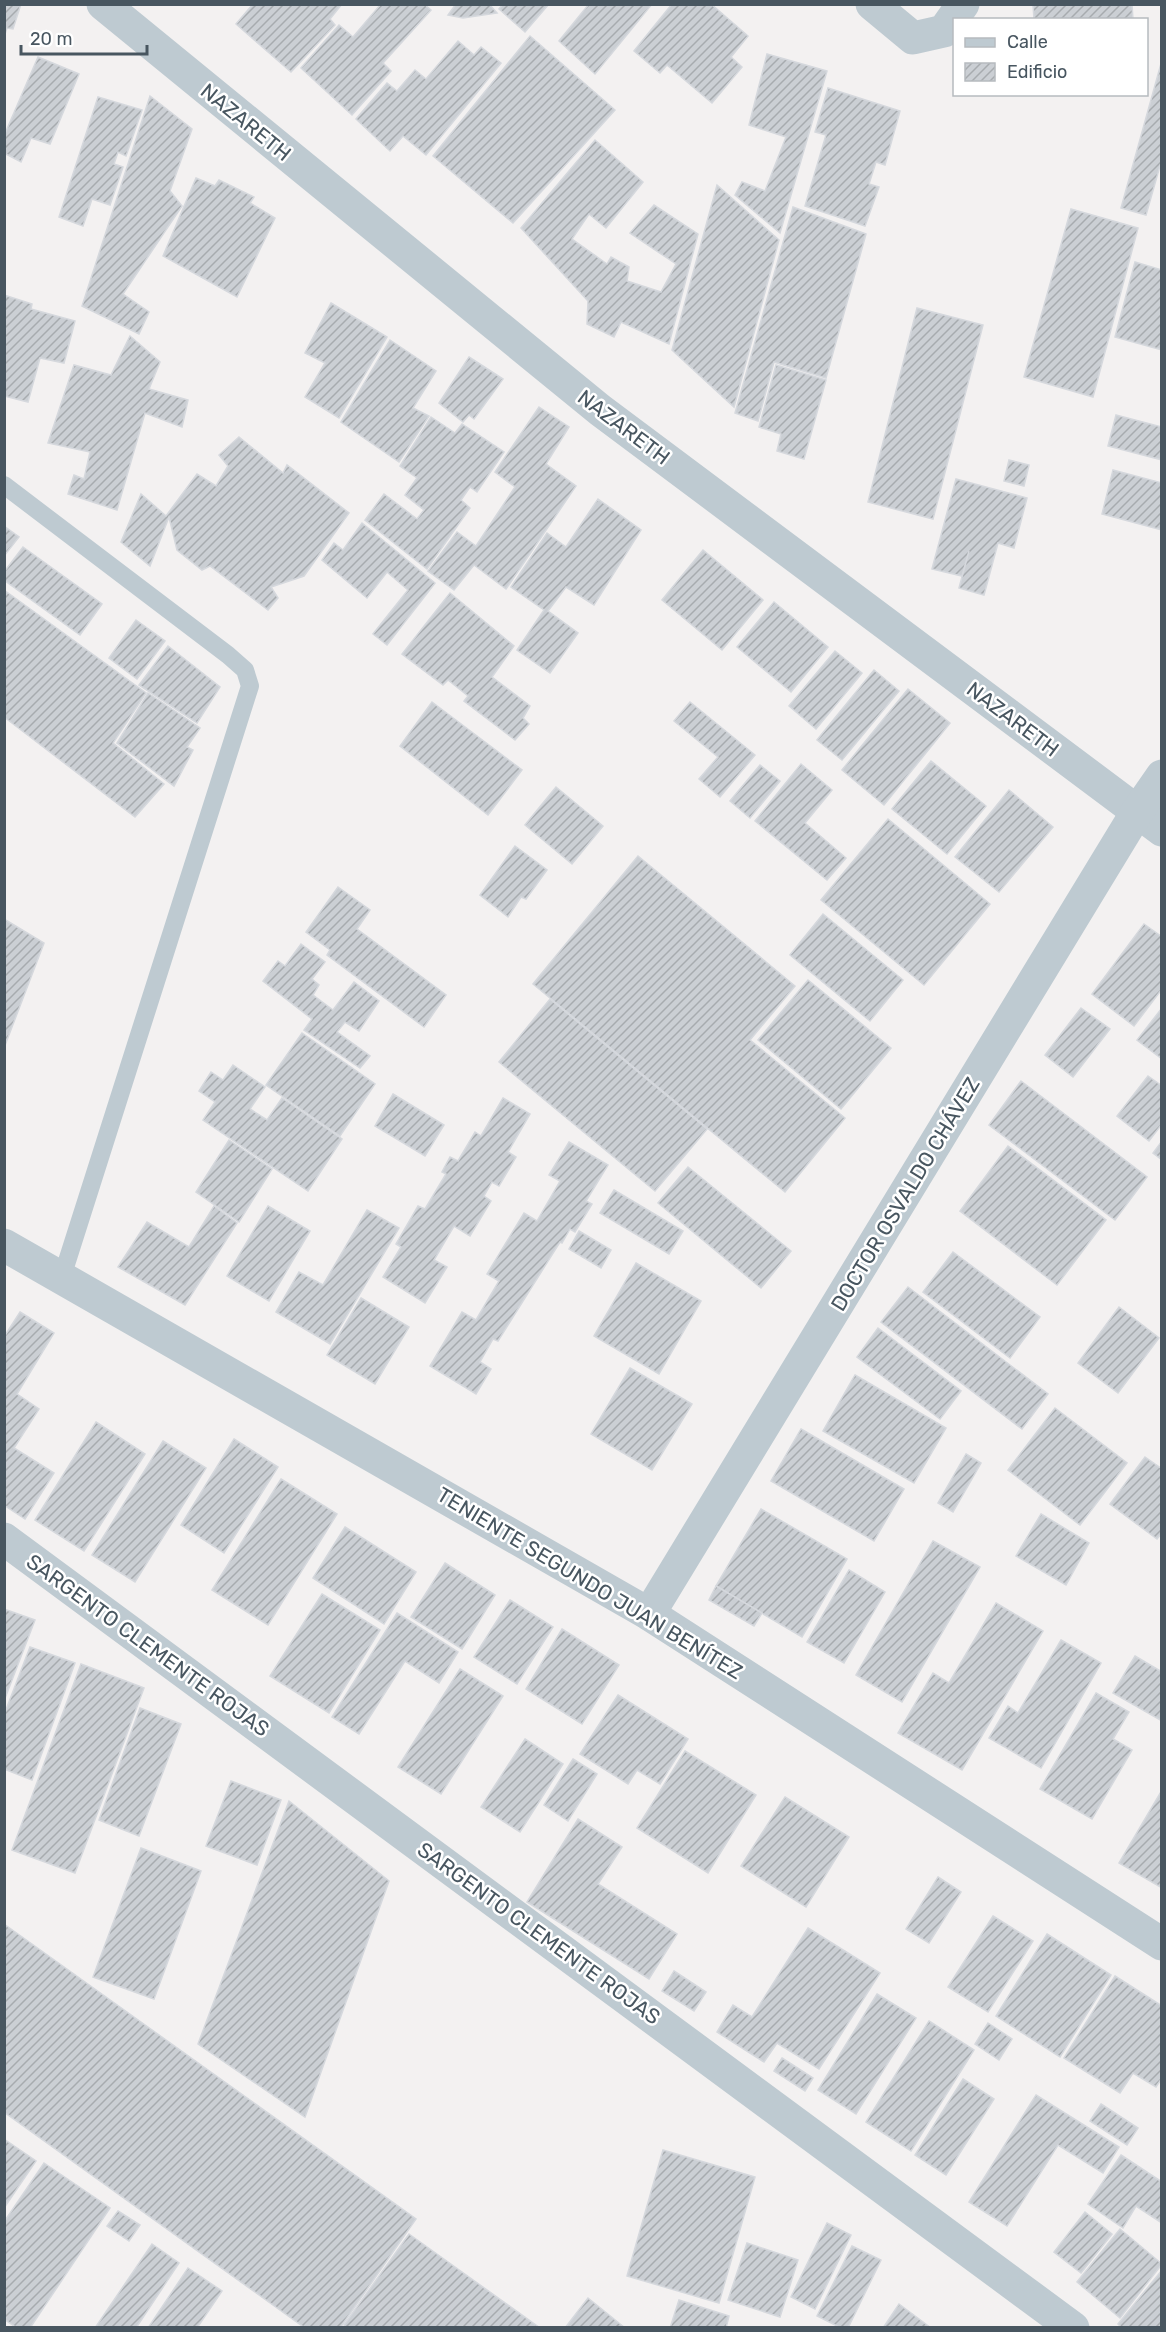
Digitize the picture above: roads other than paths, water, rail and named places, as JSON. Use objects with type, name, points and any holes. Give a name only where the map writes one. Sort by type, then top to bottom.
[{"type":"street","name":"NAZARETH","points":[[103,4],[600,411],[1149,821]]},
{"type":"street","points":[[872,4],[913,38],[944,31],[953,18]]},
{"type":"street","points":[[953,18],[963,4]]},
{"type":"street","name":"DOCTOR OSVALDO CHÁVEZ","points":[[650,1614],[1149,821],[1161,776]]},
{"type":"street","name":"TENIENTE SEGUNDO JUAN BENÍTEZ","points":[[4,1245],[650,1614],[1161,1944]]},
{"type":"street","name":"SARGENTO CLEMENTE ROJAS","points":[[4,1539],[1067,2325]]},
{"type":"lane","points":[[4,484],[228,655],[245,670],[250,686],[62,1277]]}]
